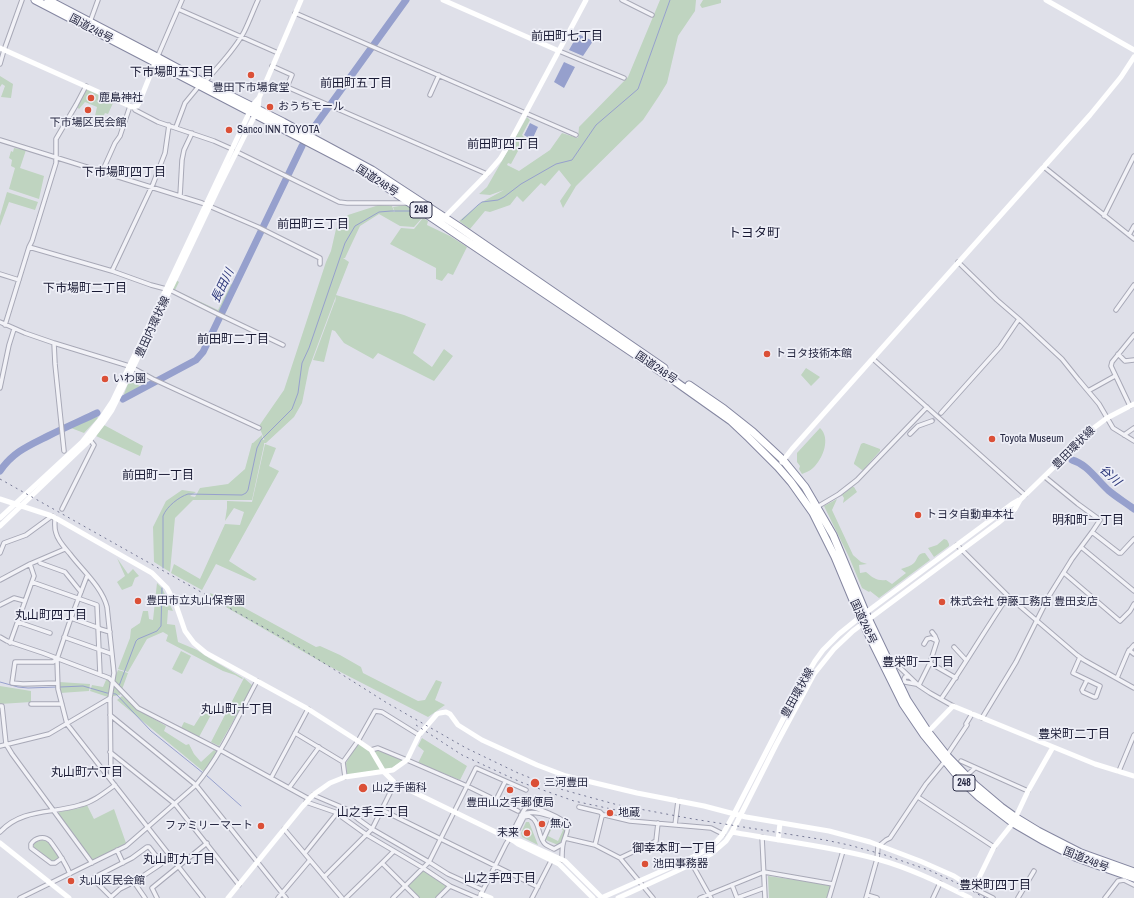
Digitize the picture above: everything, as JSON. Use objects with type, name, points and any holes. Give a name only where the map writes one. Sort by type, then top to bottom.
[{"type":"highway","name":"国道248号","points":[[35,0],[372,170],[731,421],[778,467],[796,488],[817,521],[835,557],[903,704],[946,758],[960,779],[979,797],[1014,820],[1081,854],[1131,877]]},
{"type":"highway","name":"国道248号","points":[[48,0],[156,60]]},
{"type":"highway","name":"国道248号","points":[[254,111],[373,178],[410,203],[442,220],[724,409],[753,432],[783,460],[817,507],[833,535],[865,619],[885,654],[907,700],[926,734]]},
{"type":"highway","name":"国道248号","points":[[946,758],[1014,820]]},
{"type":"street","points":[[0,64],[2,49],[22,0]]},
{"type":"street","points":[[90,22],[98,0]]},
{"type":"street","points":[[102,172],[115,143],[120,136],[132,106],[139,103],[182,0]]},
{"type":"street","points":[[176,127],[187,100],[241,37],[258,0]]},
{"type":"street","name":"豊田内環状線","points":[[208,205],[237,152],[301,0]]},
{"type":"street","points":[[443,0],[624,78]]},
{"type":"street","points":[[442,220],[500,159],[526,114],[586,0]]},
{"type":"street","points":[[622,0],[652,15]]},
{"type":"street","points":[[1046,0],[1134,50]]},
{"type":"street","points":[[178,9],[278,53]]},
{"type":"street","points":[[295,13],[576,135]]},
{"type":"street","points":[[2,49],[132,106],[135,110],[158,122],[214,140],[232,149]]},
{"type":"street","points":[[778,467],[958,262],[1044,167],[1108,93],[1134,57]]},
{"type":"street","points":[[272,66],[292,75],[287,87],[487,174]]},
{"type":"street","points":[[430,95],[439,76]]},
{"type":"street","points":[[5,325],[56,162],[57,137],[86,86]]},
{"type":"street","name":"豊田内環状線","points":[[0,526],[90,440],[112,410],[208,205],[232,149],[254,111]]},
{"type":"street","points":[[112,271],[152,187],[165,153],[169,125]]},
{"type":"street","points":[[180,196],[182,160],[184,150],[192,133]]},
{"type":"street","points":[[0,140],[208,205],[258,227],[320,258],[320,264]]},
{"type":"street","points":[[237,152],[339,202],[410,203]]},
{"type":"street","points":[[1104,216],[1134,156]]},
{"type":"street","points":[[1044,167],[1134,239]]},
{"type":"street","points":[[1129,235],[1134,226]]},
{"type":"street","points":[[29,247],[168,289],[283,345]]},
{"type":"street","points":[[958,262],[1062,359],[1099,404],[1113,428],[1134,441]]},
{"type":"street","points":[[0,274],[19,280]]},
{"type":"street","points":[[1116,310],[1134,285]]},
{"type":"street","points":[[941,413],[1000,347],[1019,319]]},
{"type":"street","points":[[0,322],[14,329],[54,343],[131,367],[153,379],[259,428]]},
{"type":"street","points":[[0,388],[14,329]]},
{"type":"street","points":[[1132,405],[1115,376],[1111,366],[1112,362],[1134,335]]},
{"type":"street","points":[[54,343],[64,451]]},
{"type":"street","points":[[1118,354],[1125,362],[1134,360]]},
{"type":"street","points":[[873,358],[1025,495]]},
{"type":"street","name":"豊田内環状線","points":[[0,518],[82,442],[112,402],[131,367]]},
{"type":"street","points":[[1088,391],[1115,376]]},
{"type":"street","name":"豊田環状線","points":[[602,898],[704,851],[713,844],[723,834],[815,661],[839,634],[865,619],[998,523],[1015,509],[1020,500],[1090,431],[1107,418],[1132,405]]},
{"type":"street","points":[[817,507],[839,494],[858,480],[927,407]]},
{"type":"street","points":[[910,434],[918,426],[932,421]]},
{"type":"street","points":[[1124,434],[1134,428]]},
{"type":"street","points":[[62,509],[94,447],[90,440]]},
{"type":"street","points":[[982,718],[1016,662],[1036,619],[1049,596],[1072,559],[1100,520],[1045,477]]},
{"type":"street","points":[[0,499],[22,505],[53,517],[152,573],[167,588],[176,605],[185,631],[194,643],[206,654],[308,709],[358,741],[371,750],[384,772],[395,783],[559,864],[569,876],[593,898]]},
{"type":"street","name":"豊田環状線","points":[[618,898],[692,864],[718,849],[732,832],[814,674],[834,649],[865,619],[957,545],[1012,504],[1020,500]]},
{"type":"street","points":[[53,517],[56,534],[65,549],[98,587],[107,607],[114,673],[110,698],[110,752],[112,781]]},
{"type":"street","points":[[0,553],[4,543],[26,535],[53,517]]},
{"type":"street","points":[[1092,532],[1119,554],[1132,545],[1134,539]]},
{"type":"street","points":[[957,545],[1008,596],[1080,657],[1134,688]]},
{"type":"street","points":[[1081,547],[1134,592]]},
{"type":"street","points":[[0,580],[30,564],[65,549]]},
{"type":"street","points":[[40,563],[65,572],[81,592]]},
{"type":"street","points":[[10,642],[34,576],[30,564]]},
{"type":"street","points":[[1064,573],[1120,621],[1130,611],[1134,604]]},
{"type":"street","points":[[87,576],[57,659],[58,686],[67,724],[202,898]]},
{"type":"street","points":[[32,582],[97,605],[100,674]]},
{"type":"street","points":[[941,700],[1008,596]]},
{"type":"street","points":[[0,605],[14,598],[25,601]]},
{"type":"street","points":[[71,618],[110,632]]},
{"type":"street","points":[[18,622],[50,633]]},
{"type":"street","points":[[918,685],[930,663],[938,641],[932,632]]},
{"type":"street","points":[[0,637],[10,642],[100,674],[112,681],[138,708],[220,750],[337,814],[367,835],[424,868],[450,886],[491,898]]},
{"type":"street","points":[[64,637],[112,654]]},
{"type":"street","points":[[924,644],[927,639],[931,638],[938,641]]},
{"type":"street","points":[[1117,678],[1129,650],[1134,644]]},
{"type":"street","points":[[954,647],[966,660]]},
{"type":"street","points":[[1129,650],[1134,654]]},
{"type":"street","points":[[885,654],[918,685],[953,706],[1095,764],[1134,776]]},
{"type":"street","points":[[1080,657],[1073,673],[1100,686],[1096,697],[1083,692],[1082,690],[1087,680]]},
{"type":"street","points":[[57,659],[53,662],[15,662],[12,683],[58,686]]},
{"type":"street","points":[[930,663],[956,678]]},
{"type":"street","points":[[909,677],[905,677],[905,682],[918,685]]},
{"type":"street","points":[[20,898],[126,846],[196,785],[208,770],[220,750],[257,681]]},
{"type":"street","points":[[0,746],[49,734],[110,698]]},
{"type":"street","points":[[31,704],[62,704]]},
{"type":"street","points":[[0,706],[2,706],[6,744],[92,863]]},
{"type":"street","points":[[926,734],[953,706]]},
{"type":"street","points":[[270,778],[308,709]]},
{"type":"street","points":[[345,777],[343,762],[358,741],[375,711],[382,712],[419,735]]},
{"type":"street","points":[[228,898],[309,799],[330,783],[345,777],[393,770],[407,760],[419,735],[437,714],[446,712],[450,714],[458,725],[482,740],[554,772],[609,787],[704,806],[734,814],[830,831],[880,845],[954,876],[971,894]]},
{"type":"street","points":[[877,898],[867,896],[877,859],[878,847],[890,838],[926,784],[946,758],[967,725],[966,724],[972,714]]},
{"type":"street","points":[[110,715],[196,785],[286,898]]},
{"type":"street","points":[[295,733],[343,762]]},
{"type":"street","points":[[1119,771],[1134,735]]},
{"type":"street","points":[[288,788],[319,747]]},
{"type":"street","points":[[971,894],[994,847],[1014,820],[1028,791],[1053,747]]},
{"type":"street","points":[[371,750],[378,748],[407,760],[467,786],[518,811]]},
{"type":"street","points":[[110,752],[175,804],[239,885]]},
{"type":"street","points":[[961,761],[1028,791]]},
{"type":"street","points":[[393,898],[430,862],[453,812],[476,768],[526,790]]},
{"type":"street","points":[[966,776],[975,768]]},
{"type":"street","points":[[496,800],[505,782]]},
{"type":"street","points":[[324,877],[367,835],[382,810],[395,783]]},
{"type":"street","points":[[0,832],[9,824],[24,815],[79,806],[97,798],[115,785]]},
{"type":"street","points":[[918,797],[994,847]]},
{"type":"street","points":[[309,799],[346,809],[372,828],[430,862],[480,895]]},
{"type":"street","points":[[675,825],[678,801]]},
{"type":"street","points":[[512,840],[513,831],[525,808],[529,807],[549,813],[566,823],[567,827],[563,844],[562,860]]},
{"type":"street","points":[[579,807],[600,812],[603,815],[605,814],[630,821],[711,828],[723,834]]},
{"type":"street","points":[[382,810],[538,887]]},
{"type":"street","points":[[521,815],[525,812],[536,812],[559,819]]},
{"type":"street","points":[[305,853],[337,814]]},
{"type":"street","points":[[595,845],[603,815]]},
{"type":"street","points":[[513,834],[516,833],[524,817],[529,816],[535,820],[546,845],[554,849],[563,844]]},
{"type":"street","points":[[543,840],[553,817]]},
{"type":"street","points":[[620,858],[656,841],[658,823]]},
{"type":"street","points":[[778,840],[780,823]]},
{"type":"street","points":[[284,829],[342,898]]},
{"type":"street","points":[[732,832],[843,851],[877,859],[902,867],[971,894],[993,898]]},
{"type":"street","points":[[762,837],[765,898]]},
{"type":"street","points":[[62,858],[55,863],[51,863],[31,848],[31,844],[35,840],[46,838],[50,841],[62,858],[66,864],[70,874]]},
{"type":"street","points":[[565,838],[595,845],[620,858],[653,898]]},
{"type":"street","points":[[480,895],[506,844],[512,840],[520,841],[565,861],[602,898]]},
{"type":"street","points":[[0,843],[69,898]]},
{"type":"street","points":[[157,898],[152,888],[207,843]]},
{"type":"street","points":[[148,847],[161,862],[161,864],[134,882],[120,889],[111,898],[95,881],[95,877],[132,858],[148,847]]},
{"type":"street","points":[[117,850],[123,863]]},
{"type":"street","points":[[346,898],[394,851]]},
{"type":"street","points":[[829,898],[843,851]]},
{"type":"street","points":[[278,898],[310,860]]},
{"type":"street","points":[[532,898],[551,861]]},
{"type":"street","points":[[382,863],[406,885],[417,898]]},
{"type":"street","points":[[692,864],[710,896]]},
{"type":"street","points":[[1018,898],[1034,871]]},
{"type":"street","points":[[700,898],[710,896],[764,872],[834,884]]},
{"type":"street","points":[[1105,898],[1118,881],[1131,877],[1134,885]]},
{"type":"street","points":[[134,882],[144,898]]},
{"type":"street","points":[[933,898],[940,882]]},
{"type":"street","points":[[732,885],[737,898],[764,888]]},
{"type":"street","points":[[438,898],[450,886]]},
{"type":"green space","points":[[660,0],[696,0],[695,11],[678,36],[667,83],[643,120],[576,186],[563,208],[560,201],[571,185],[559,170],[545,186],[541,183],[523,202],[517,196],[510,205],[490,212],[485,211],[470,229],[459,221],[482,202],[504,190],[490,195],[479,194],[487,187],[527,117],[530,120],[522,135],[525,138],[511,164],[508,163],[507,165],[519,171],[550,150],[562,133],[578,138],[579,127],[628,77]]},
{"type":"green space","points":[[703,0],[721,0],[721,3],[702,8],[700,5]]},
{"type":"green space","points":[[0,76],[13,84],[11,98],[1,97],[5,86],[2,84],[0,87]]},
{"type":"green space","points":[[86,88],[114,101],[108,114],[105,113],[102,119],[95,116],[97,107],[85,102],[79,109],[77,107]]},
{"type":"green space","points":[[14,148],[26,150],[20,168],[44,176],[39,199],[9,189],[15,168],[11,166],[12,160],[9,158],[11,151],[13,152]]},
{"type":"green space","points":[[7,192],[38,202],[35,210],[9,202],[0,226],[0,216]]},
{"type":"green space","points":[[379,205],[392,206],[394,211],[392,211],[395,212],[393,207],[406,205],[423,214],[416,214],[422,218],[414,227],[400,226],[379,214],[360,226],[345,258],[343,258],[349,262],[336,295],[404,315],[426,324],[413,353],[432,367],[444,349],[453,356],[434,381],[378,353],[373,359],[344,343],[335,331],[332,330],[324,362],[313,360],[335,301],[335,303],[336,296],[309,368],[302,403],[294,417],[266,443],[264,443],[252,500],[193,500],[175,518],[170,572],[154,562],[153,527],[166,501],[182,490],[196,492],[190,496],[195,497],[200,488],[228,484],[245,469],[252,443],[262,435],[263,440],[265,439],[259,426],[284,390],[326,262],[331,251],[336,229],[348,215]]},
{"type":"green space","points":[[423,218],[428,221],[427,225],[450,236],[467,247],[453,275],[448,273],[442,281],[436,279],[436,268],[390,244],[401,228],[414,229]]},
{"type":"green space","points":[[176,280],[179,282],[175,290],[218,310],[231,284],[233,285],[219,313],[172,289]]},
{"type":"green space","points":[[806,368],[820,377],[811,386],[801,375]]},
{"type":"green space","points":[[154,380],[157,383],[121,402],[129,381],[140,386]]},
{"type":"green space","points":[[96,415],[98,418],[84,433],[71,428],[85,420]]},
{"type":"green space","points":[[104,425],[143,446],[140,456],[96,436]]},
{"type":"green space","points":[[820,428],[825,437],[823,454],[813,468],[802,474],[799,469],[800,466],[797,462],[797,453]]},
{"type":"green space","points":[[863,443],[880,449],[880,451],[862,470],[854,463],[861,444]]},
{"type":"green space","points":[[265,444],[276,448],[269,466],[279,471],[229,561],[257,579],[254,581],[216,564],[202,590],[171,573],[174,564],[200,579],[225,524],[240,525],[244,512],[234,508],[225,521],[227,501],[252,502]]},
{"type":"green space","points":[[854,487],[857,492],[843,503],[844,498],[842,495]]},
{"type":"green space","points":[[837,499],[832,510],[853,555],[861,562],[867,564],[859,565],[860,573],[866,572],[875,579],[886,580],[892,584],[906,573],[901,569],[913,564],[920,554],[925,553],[930,560],[879,598],[870,591],[869,592],[862,588],[849,557],[824,506]]},
{"type":"green space","points":[[944,539],[947,540],[949,546],[934,557],[928,548],[937,545]]},
{"type":"green space","points":[[117,558],[128,574],[133,569],[139,576],[135,578],[132,586],[122,590],[117,582],[125,576]]},
{"type":"green space","points":[[157,583],[162,588],[173,611],[168,610],[167,624],[175,625],[178,642],[197,650],[243,678],[242,679],[223,671],[166,641],[168,635],[163,632],[147,639],[128,672],[118,669],[130,638],[131,629],[140,623],[143,611],[148,611],[149,619],[153,620]]},
{"type":"green space","points":[[210,593],[217,596],[219,594],[316,647],[320,646],[340,655],[361,667],[363,673],[418,701],[425,700],[436,680],[442,682],[435,700],[445,705],[428,717],[323,663],[212,599]]},
{"type":"green space","points":[[181,651],[191,656],[182,674],[172,669]]},
{"type":"green space","points":[[118,670],[128,673],[120,695],[108,697],[90,691],[92,685],[103,687],[106,680],[114,680]]},
{"type":"green space","points":[[244,678],[253,686],[219,746],[211,742]]},
{"type":"green space","points":[[59,682],[90,684],[89,691],[60,693]]},
{"type":"green space","points":[[0,686],[31,691],[31,702],[0,704]]},
{"type":"green space","points":[[122,696],[143,712],[166,726],[164,731],[186,745],[189,744],[194,754],[201,762],[214,750],[217,752],[204,772],[117,700]]},
{"type":"green space","points":[[206,707],[213,711],[199,737],[181,728],[184,722],[194,726]]},
{"type":"green space","points":[[422,738],[467,766],[460,780],[418,763],[424,751],[418,746]]},
{"type":"green space","points":[[358,743],[370,751],[378,750],[403,760],[392,768],[347,775],[346,763]]},
{"type":"green space","points":[[87,805],[94,819],[114,809],[126,843],[94,860],[91,859],[58,814],[59,812],[80,808]]},
{"type":"green space","points":[[555,821],[560,823],[565,829],[564,837],[558,845],[546,840],[549,829],[551,830],[548,836],[558,841],[563,830],[554,824]]},
{"type":"green space","points":[[526,822],[529,822],[538,845],[522,837],[521,833]]},
{"type":"green space","points":[[42,840],[47,841],[58,855],[56,860],[52,861],[34,847],[34,843]]},
{"type":"green space","points":[[424,869],[449,886],[436,898],[418,898],[407,886]]},
{"type":"green space","points":[[768,876],[831,885],[827,898],[769,898]]},
{"type":"water","points":[[578,34],[593,41],[583,56],[569,50]]},
{"type":"water","points":[[564,62],[575,67],[564,88],[554,82]]},
{"type":"water","points":[[530,123],[538,127],[532,140],[524,135]]},
{"type":"waterway","name":"長田川","points":[[312,130],[406,0]]},
{"type":"waterway","points":[[462,220],[482,202],[498,200],[521,184],[556,164],[572,160],[596,125],[638,89],[670,0]]},
{"type":"waterway","name":"長田川","points":[[123,399],[196,360],[203,352],[302,146]]},
{"type":"waterway","points":[[163,568],[163,516],[174,502],[188,494],[242,495],[248,490],[257,448],[261,440],[292,409],[298,393],[302,363],[309,348],[345,243],[355,226],[379,212],[410,211]]},
{"type":"waterway","name":"長田川","points":[[0,471],[10,459],[27,446],[97,413]]},
{"type":"waterway","name":"谷川","points":[[1072,460],[1087,468],[1108,490],[1134,509]]},
{"type":"waterway","points":[[119,686],[136,641],[157,631],[161,626],[162,588]]},
{"type":"waterway","points":[[0,682],[28,688],[57,687]]},
{"type":"waterway","points":[[60,687],[83,686],[116,694],[151,731],[203,773]]},
{"type":"waterway","points":[[206,775],[241,806]]},
{"type":"tunnel","points":[[932,421],[941,413]]},
{"type":"railway","points":[[0,479],[297,646],[387,703],[466,748],[518,773],[553,787],[618,805],[849,845],[885,855],[931,871],[985,898]]},
{"type":"railway","points":[[416,725],[462,755],[523,783],[574,801],[630,813]]},
{"type":"place","name":"豊田下市場食堂","points":[[251,75]]},
{"type":"place","name":"鹿島神社","points":[[91,98]]},
{"type":"place","name":"おうちモール","points":[[270,107]]},
{"type":"place","name":"下市場区民会館","points":[[88,110]]},
{"type":"place","name":"Sanco INN TOYOTA","points":[[229,130]]},
{"type":"place","name":"トヨタ技術本館","points":[[767,354]]},
{"type":"place","name":"いわ園","points":[[105,379]]},
{"type":"place","name":"Toyota Museum","points":[[992,439]]},
{"type":"place","name":"トヨタ自動車本社","points":[[918,515]]},
{"type":"place","name":"豊田市立丸山保育園","points":[[138,601]]},
{"type":"place","name":"株式会社 伊藤工務店 豊田支店","points":[[942,602]]},
{"type":"place","name":"三河豊田","points":[[535,783]]},
{"type":"place","name":"山之手歯科","points":[[363,788]]},
{"type":"place","name":"豊田山之手郵便局","points":[[510,790]]},
{"type":"place","name":"地蔵","points":[[610,813]]},
{"type":"place","name":"無心","points":[[542,824]]},
{"type":"place","name":"ファミリーマート","points":[[261,826]]},
{"type":"place","name":"未来","points":[[527,833]]},
{"type":"place","name":"池田事務器","points":[[645,864]]},
{"type":"place","name":"丸山区民会館","points":[[71,881]]},
{"type":"district","name":"前田町七丁目","points":[[567,37]]},
{"type":"district","name":"下市場町五丁目","points":[[172,73]]},
{"type":"district","name":"前田町五丁目","points":[[356,84]]},
{"type":"district","name":"前田町四丁目","points":[[503,145]]},
{"type":"district","name":"下市場町四丁目","points":[[124,173]]},
{"type":"district","name":"前田町三丁目","points":[[313,225]]},
{"type":"district","name":"トヨタ町","points":[[754,234]]},
{"type":"district","name":"下市場町二丁目","points":[[85,289]]},
{"type":"district","name":"前田町二丁目","points":[[233,340]]},
{"type":"district","name":"前田町一丁目","points":[[158,476]]},
{"type":"district","name":"明和町一丁目","points":[[1088,521]]},
{"type":"district","name":"丸山町四丁目","points":[[51,616]]},
{"type":"district","name":"豊栄町一丁目","points":[[918,663]]},
{"type":"district","name":"丸山町十丁目","points":[[237,710]]},
{"type":"district","name":"豊栄町二丁目","points":[[1074,735]]},
{"type":"district","name":"丸山町六丁目","points":[[87,773]]},
{"type":"district","name":"山之手三丁目","points":[[373,813]]},
{"type":"district","name":"御幸本町一丁目","points":[[674,849]]},
{"type":"district","name":"丸山町九丁目","points":[[179,860]]},
{"type":"district","name":"山之手四丁目","points":[[500,879]]},
{"type":"district","name":"豊栄町四丁目","points":[[995,886]]}]
